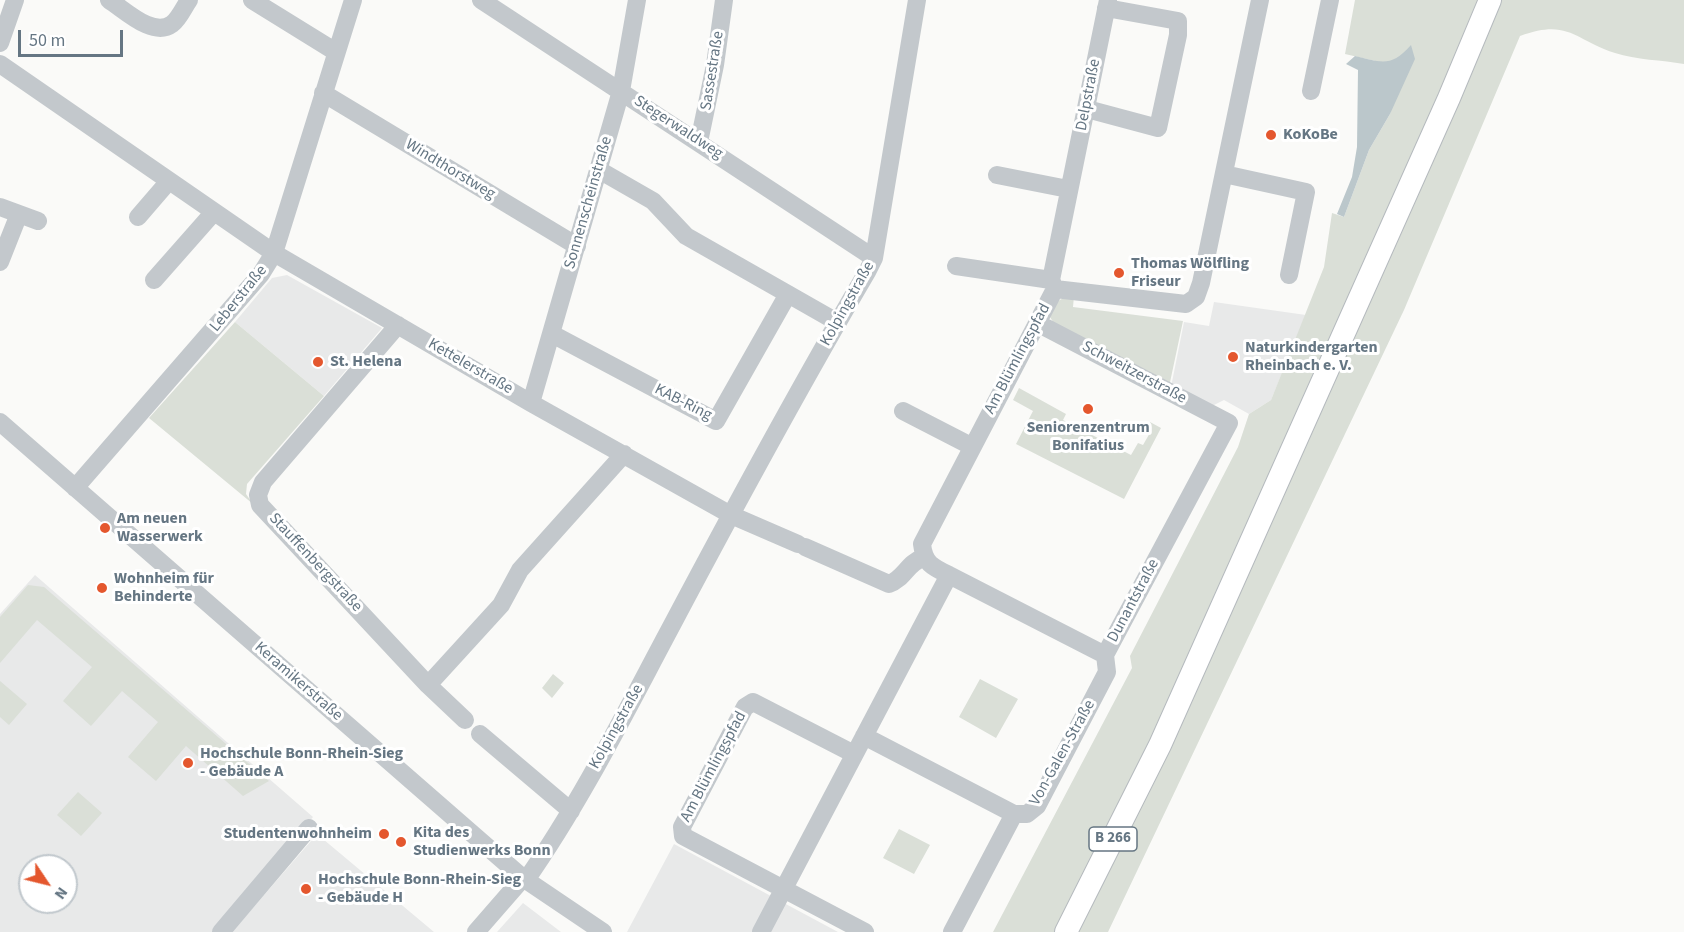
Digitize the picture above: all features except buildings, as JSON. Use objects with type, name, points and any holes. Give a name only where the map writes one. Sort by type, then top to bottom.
[{"type":"main road","name":"B 266","points":[[1066,932],[1164,734],[1449,98],[1490,0]]},
{"type":"street","points":[[0,43],[15,0]]},
{"type":"street","points":[[109,0],[152,28],[162,28],[174,23],[189,0]]},
{"type":"street","points":[[252,0],[336,52]]},
{"type":"street","name":"Leberstraße","points":[[75,488],[261,274],[274,253],[353,0]]},
{"type":"street","name":"Stegerwaldweg","points":[[481,0],[874,258]]},
{"type":"street","name":"Sonnenscheinstraße","points":[[531,403],[621,91],[638,0]]},
{"type":"street","name":"Sassestraße","points":[[699,142],[713,76],[724,0]]},
{"type":"street","name":"Kolpingstraße","points":[[476,932],[524,879],[571,811],[731,515],[874,258],[917,0]]},
{"type":"street","name":"Am Blümlingspfad","points":[[923,558],[922,544],[971,446],[1039,324],[1053,284],[1186,304],[1196,297],[1201,284],[1260,0]]},
{"type":"street","points":[[1311,91],[1330,0]]},
{"type":"street","points":[[1087,109],[1158,128],[1178,35],[1178,21],[1107,4]]},
{"type":"street","name":"Delpstraße","points":[[1053,284],[1068,189],[1087,109],[1107,4]]},
{"type":"street","name":"Kettelerstraße","points":[[0,64],[274,253],[531,403],[731,515]]},
{"type":"street","name":"Windthorstweg","points":[[323,93],[577,246]]},
{"type":"street","points":[[599,170],[652,201],[686,236],[837,322]]},
{"type":"street","points":[[1224,174],[1306,192],[1289,276]]},
{"type":"street","points":[[997,175],[1068,189]]},
{"type":"street","points":[[138,217],[169,181]]},
{"type":"street","points":[[0,207],[38,221]]},
{"type":"street","points":[[154,280],[214,212]]},
{"type":"street","points":[[0,262],[19,214]]},
{"type":"street","points":[[956,266],[1053,284]]},
{"type":"street","name":"KAB-Ring","points":[[552,334],[716,421],[788,294]]},
{"type":"street","name":"Schweitzerstraße","points":[[1039,324],[1229,423]]},
{"type":"street","name":"Stauffenbergstraße","points":[[398,325],[264,482],[258,495],[260,505],[428,685],[465,720]]},
{"type":"street","points":[[903,411],[971,446]]},
{"type":"street","name":"Keramikerstraße","points":[[0,422],[524,879],[603,932]]},
{"type":"street","name":"Dunantstraße","points":[[949,574],[1105,655],[1229,423]]},
{"type":"street","points":[[428,685],[501,605],[520,570],[624,454]]},
{"type":"street","points":[[731,515],[889,584],[899,580],[915,560],[923,558],[930,566],[949,574],[760,932]]},
{"type":"street","name":"Von-Galen-Straße","points":[[864,736],[1014,814],[1027,814],[1037,806],[1107,672],[1105,655]]},
{"type":"street","name":"Am Blümlingspfad","points":[[783,889],[683,836],[682,827],[729,737],[745,707],[753,702],[854,754]]},
{"type":"street","points":[[480,734],[571,811]]},
{"type":"street","points":[[952,932],[1014,814]]},
{"type":"street","points":[[221,932],[309,828]]},
{"type":"street","points":[[783,889],[865,932]]},
{"type":"shaded area","points":[[1355,0],[1684,0],[1684,64],[1623,55],[1561,30],[1536,31],[1520,36],[1404,310],[1108,932],[993,932],[1132,668],[1130,656],[1238,447],[1249,414],[1271,400],[1324,267],[1332,213],[1344,217],[1369,150],[1390,114],[1400,58],[1384,63],[1345,54]]},
{"type":"shaded area","points":[[1411,45],[1415,59],[1390,114],[1369,150],[1344,217],[1337,214],[1352,177],[1357,147],[1358,70],[1346,64],[1355,56],[1379,61],[1391,60]]},
{"type":"shaded area","name":"St. Helena","points":[[287,275],[382,328],[324,396],[235,322],[272,278]]},
{"type":"shaded area","points":[[1074,296],[1073,307],[1183,321],[1169,387],[1055,325],[1050,317],[1056,304],[1064,298]]},
{"type":"shaded area","name":"Naturkindergarten Rheinbach e. V.","points":[[1214,302],[1306,315],[1271,400],[1249,414],[1224,400],[1210,407],[1171,387],[1184,322],[1209,326]]},
{"type":"shaded area","points":[[235,322],[324,396],[247,484],[246,494],[253,504],[149,418]]},
{"type":"shaded area","points":[[1019,388],[1066,414],[1063,420],[1131,455],[1138,443],[1143,445],[1151,431],[1147,429],[1150,422],[1161,428],[1124,499],[1016,444],[1033,411],[1013,400]]},
{"type":"shaded area","points":[[35,575],[313,817],[213,932],[0,932],[0,614]]},
{"type":"shaded area","points":[[28,585],[44,587],[269,781],[243,796],[186,746],[156,781],[128,757],[158,722],[122,691],[91,726],[63,701],[92,667],[37,620],[0,663],[0,617]]},
{"type":"shaded area","points":[[553,674],[564,683],[552,698],[542,688]]},
{"type":"shaded area","points":[[980,679],[1018,699],[996,738],[959,717]]},
{"type":"shaded area","points":[[0,681],[27,704],[9,725],[0,717]]},
{"type":"shaded area","points":[[78,792],[102,813],[81,836],[57,815]]},
{"type":"shaded area","points":[[899,829],[930,845],[914,874],[883,858]]},
{"type":"shaded area","points":[[317,834],[434,932],[232,932]]},
{"type":"shaded area","points":[[674,844],[838,932],[627,932]]},
{"type":"shaded area","points":[[523,903],[561,932],[497,932]]},
{"type":"place","name":"KoKoBe","points":[[1271,135]]},
{"type":"place","name":"Thomas Wölfling Friseur","points":[[1119,273]]},
{"type":"place","name":"Naturkindergarten Rheinbach e. V.","points":[[1233,357]]},
{"type":"place","name":"St. Helena","points":[[318,362]]},
{"type":"place","name":"Seniorenzentrum Bonifatius","points":[[1088,409]]},
{"type":"place","name":"Am neuen Wasserwerk","points":[[105,528]]},
{"type":"place","name":"Wohnheim für Behinderte","points":[[102,588]]},
{"type":"place","name":"Hochschule Bonn-Rhein-Sieg - Gebäude A","points":[[188,763]]},
{"type":"place","name":"Studentenwohnheim","points":[[384,834]]},
{"type":"place","name":"Kita des Studienwerks Bonn","points":[[401,842]]},
{"type":"place","name":"Hochschule Bonn-Rhein-Sieg - Gebäude H","points":[[306,889]]}]
